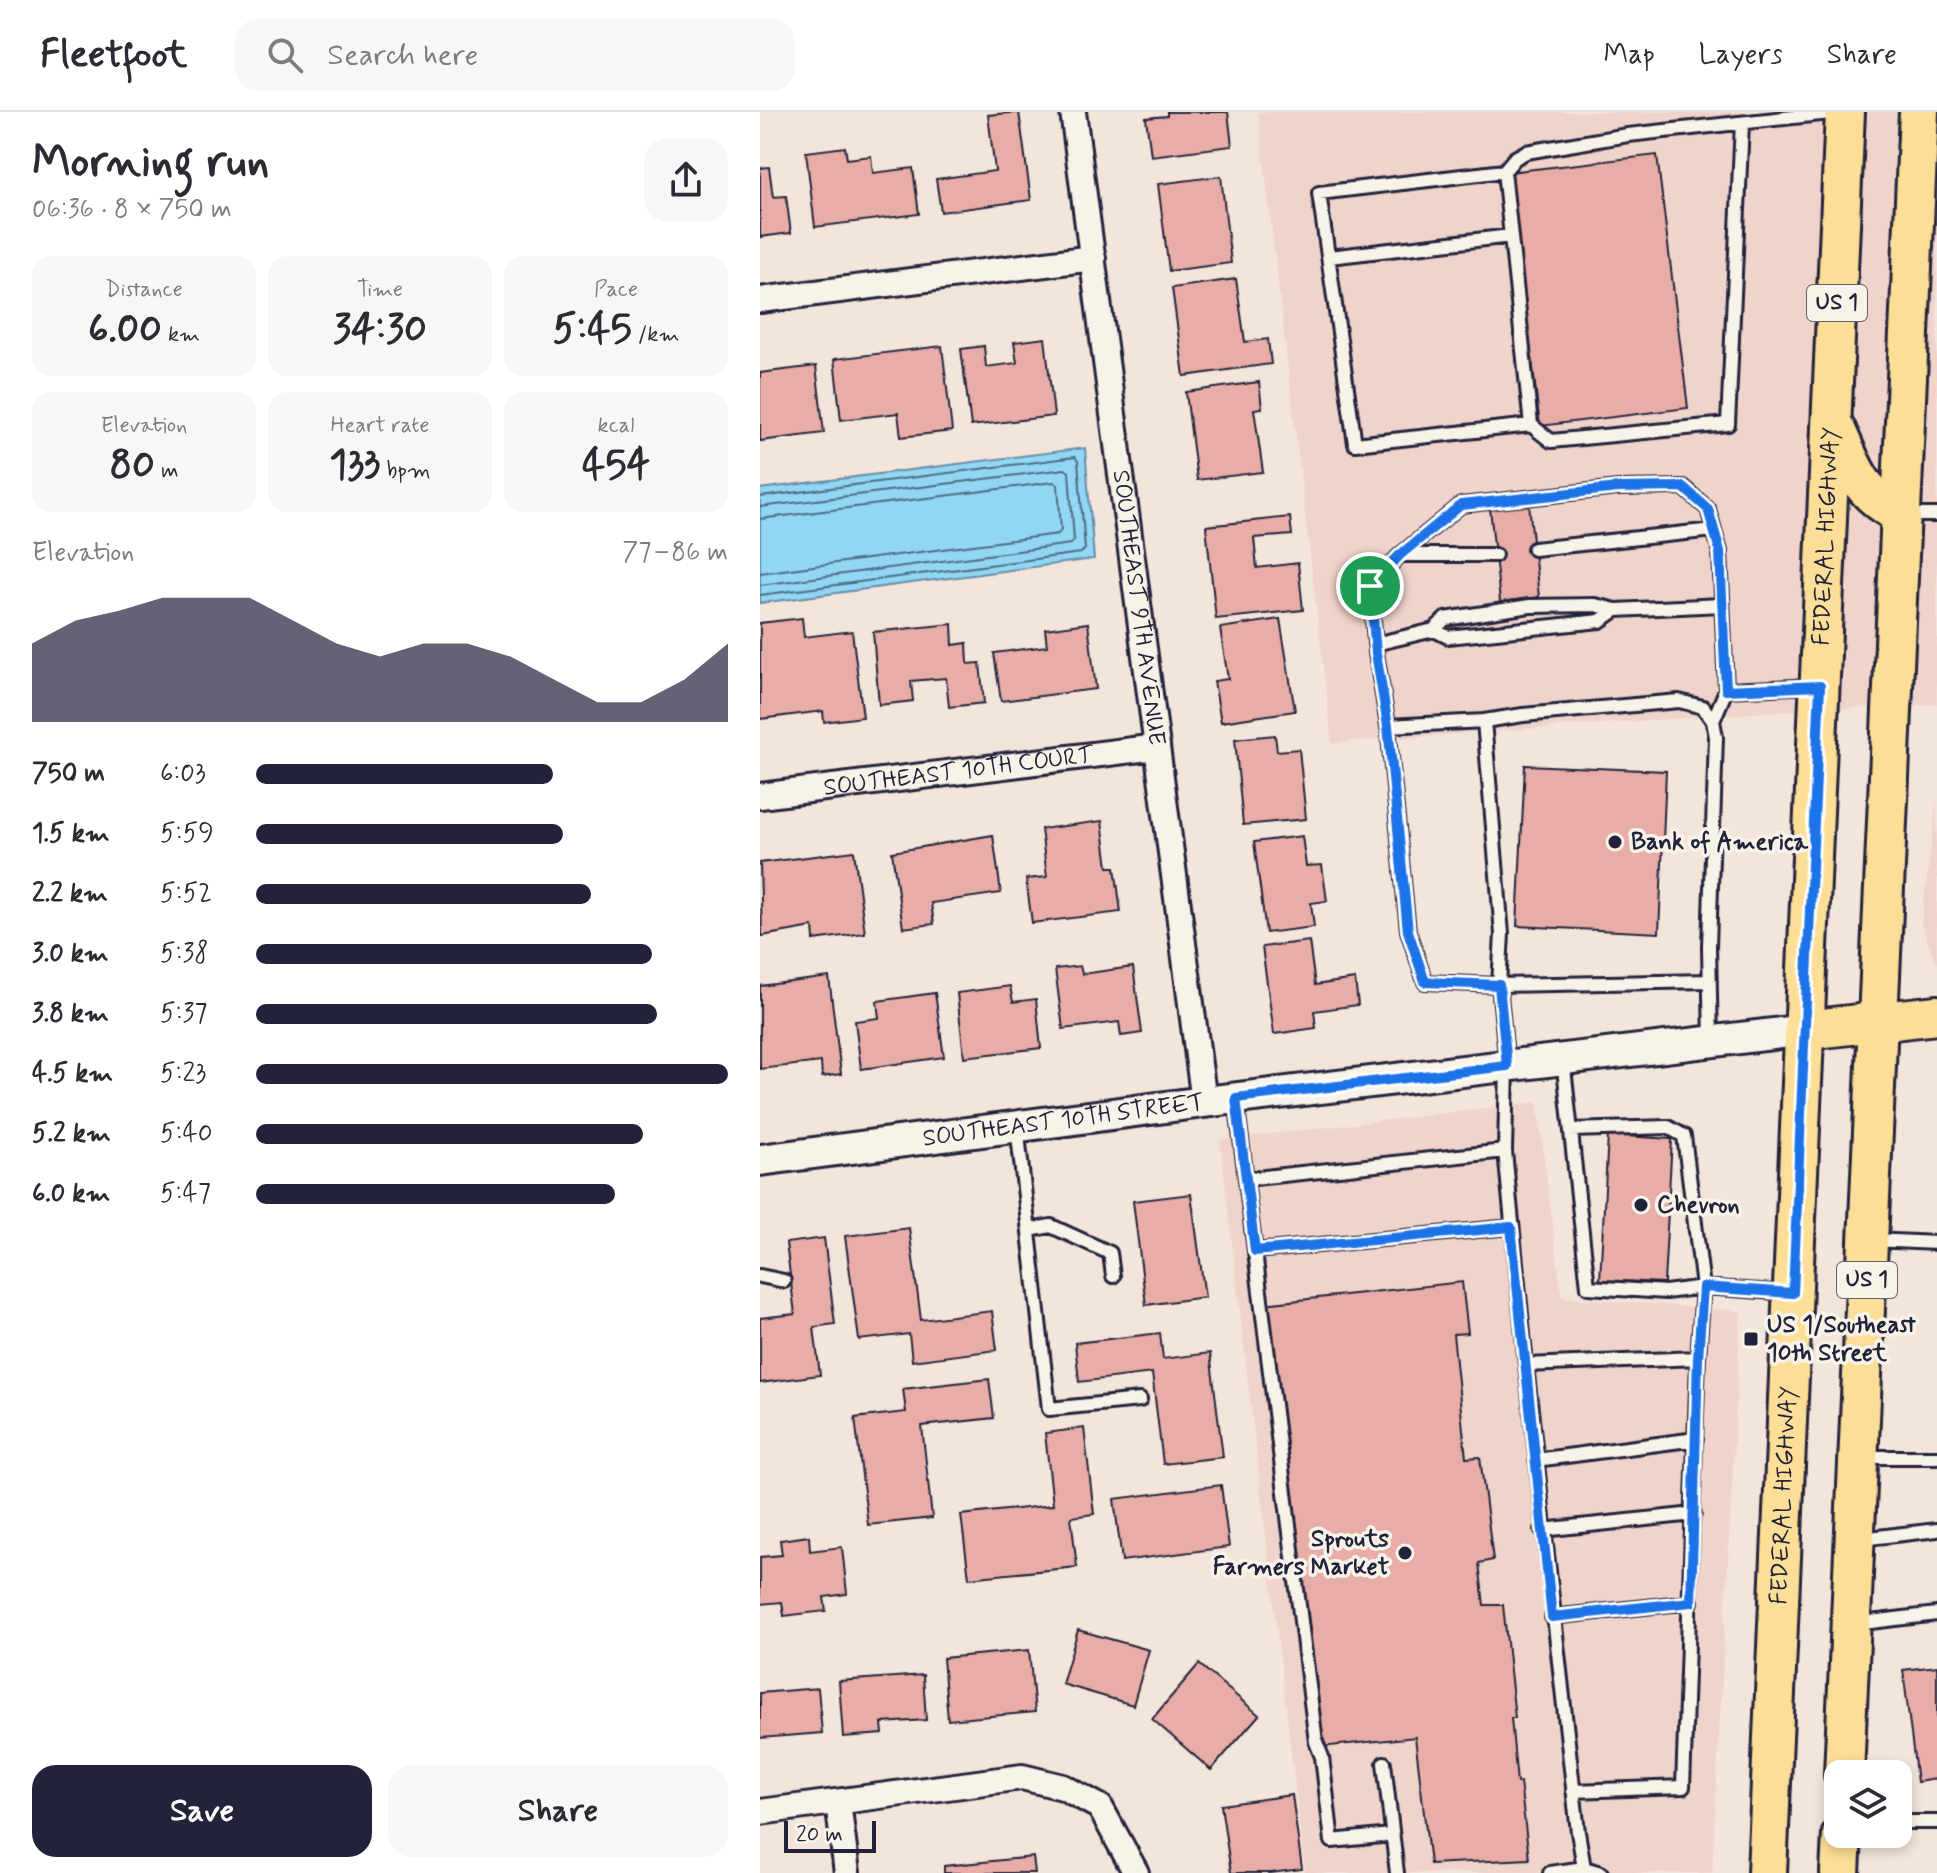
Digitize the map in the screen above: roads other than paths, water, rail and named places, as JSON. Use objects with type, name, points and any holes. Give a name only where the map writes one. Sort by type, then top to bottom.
[{"type":"main road","name":"FEDERAL HIGHWAY","points":[[1767,1873],[1844,112]]},
{"type":"main road","name":"US 1","points":[[1845,1760],[1879,1021],[1919,515],[1919,112]]},
{"type":"main road","points":[[1832,421],[1863,487],[1879,502],[1919,515]]},
{"type":"main road","name":"SOUTHEAST 10TH STREET","points":[[1806,1030],[1937,1015]]},
{"type":"main road","points":[[1771,1785],[1795,1873]]},
{"type":"main road","points":[[1840,1873],[1841,1848]]},
{"type":"street","name":"SOUTHEAST 9TH AVENUE","points":[[1073,112],[1204,1102]]},
{"type":"street","points":[[760,300],[1093,258]]},
{"type":"street","name":"SOUTHEAST 10TH COURT","points":[[760,796],[1157,747]]},
{"type":"street","name":"SOUTHEAST 10TH STREET","points":[[760,1160],[1236,1098],[1806,1030]]},
{"type":"street","points":[[760,1812],[1022,1777],[1063,1787],[1100,1807],[1136,1873]]},
{"type":"street","points":[[838,1802],[847,1873]]},
{"type":"lane","points":[[1742,123],[1728,424],[1551,441],[1531,425],[1355,444],[1319,193],[1504,171],[1515,158],[1526,152],[1628,135],[1844,112]]},
{"type":"lane","points":[[1504,171],[1531,425]]},
{"type":"lane","points":[[1329,257],[1511,236]]},
{"type":"lane","points":[[1710,981],[1499,985],[1425,982],[1408,931],[1388,726],[1375,644],[1370,586],[1400,555],[1461,505],[1618,488],[1683,487],[1708,509],[1720,551],[1726,690],[1713,721]]},
{"type":"lane","points":[[1534,549],[1714,530]]},
{"type":"lane","points":[[1400,555],[1495,555]]},
{"type":"lane","points":[[1375,644],[1434,630],[1445,619],[1530,606],[1595,605],[1616,610],[1722,605]]},
{"type":"lane","points":[[1434,630],[1448,637],[1600,621],[1616,610]]},
{"type":"lane","points":[[1726,690],[1820,686]]},
{"type":"lane","points":[[1388,726],[1484,721],[1679,701],[1703,707],[1713,721],[1716,737],[1711,1042]]},
{"type":"lane","points":[[1484,721],[1502,934],[1499,985],[1507,1066],[1505,1151],[1511,1227],[1542,1530],[1584,1871]]},
{"type":"lane","points":[[1563,1059],[1588,1287],[1666,1292],[1703,1287],[1793,1293]]},
{"type":"lane","points":[[1236,1098],[1316,1742],[1322,1757],[1332,1841],[1391,1835]]},
{"type":"lane","points":[[1017,1126],[1049,1409],[1140,1400]]},
{"type":"lane","points":[[1571,1130],[1668,1127],[1684,1136],[1703,1287],[1683,1787],[1573,1791]]},
{"type":"lane","points":[[1246,1179],[1505,1151]]},
{"type":"lane","points":[[1029,1230],[1051,1226],[1110,1253],[1113,1276]]},
{"type":"lane","points":[[1255,1251],[1511,1227]]},
{"type":"lane","points":[[1869,1239],[1937,1243]]},
{"type":"lane","points":[[760,1276],[784,1281]]},
{"type":"lane","points":[[1526,1365],[1698,1358]]},
{"type":"lane","points":[[1536,1460],[1696,1439]]},
{"type":"lane","points":[[1860,1457],[1937,1457]]},
{"type":"lane","points":[[1542,1530],[1694,1514]]},
{"type":"lane","points":[[1856,1539],[1937,1530]]},
{"type":"lane","points":[[1552,1617],[1691,1602]]},
{"type":"lane","points":[[1851,1624],[1937,1614]]},
{"type":"lane","points":[[1384,1763],[1397,1873]]},
{"type":"lane","points":[[1912,1822],[1937,1822]]},
{"type":"lane","points":[[1550,1873],[1601,1873]]},
{"type":"water","points":[[1085,448],[1094,559],[760,603],[760,489]]},
{"type":"place","name":"Bank of America","points":[[1615,842]]},
{"type":"place","name":"Chevron","points":[[1641,1205]]},
{"type":"place","name":"US 1/Southeast 10th Street","points":[[1751,1339]]},
{"type":"place","name":"Sprouts Farmers Market","points":[[1405,1553]]}]
